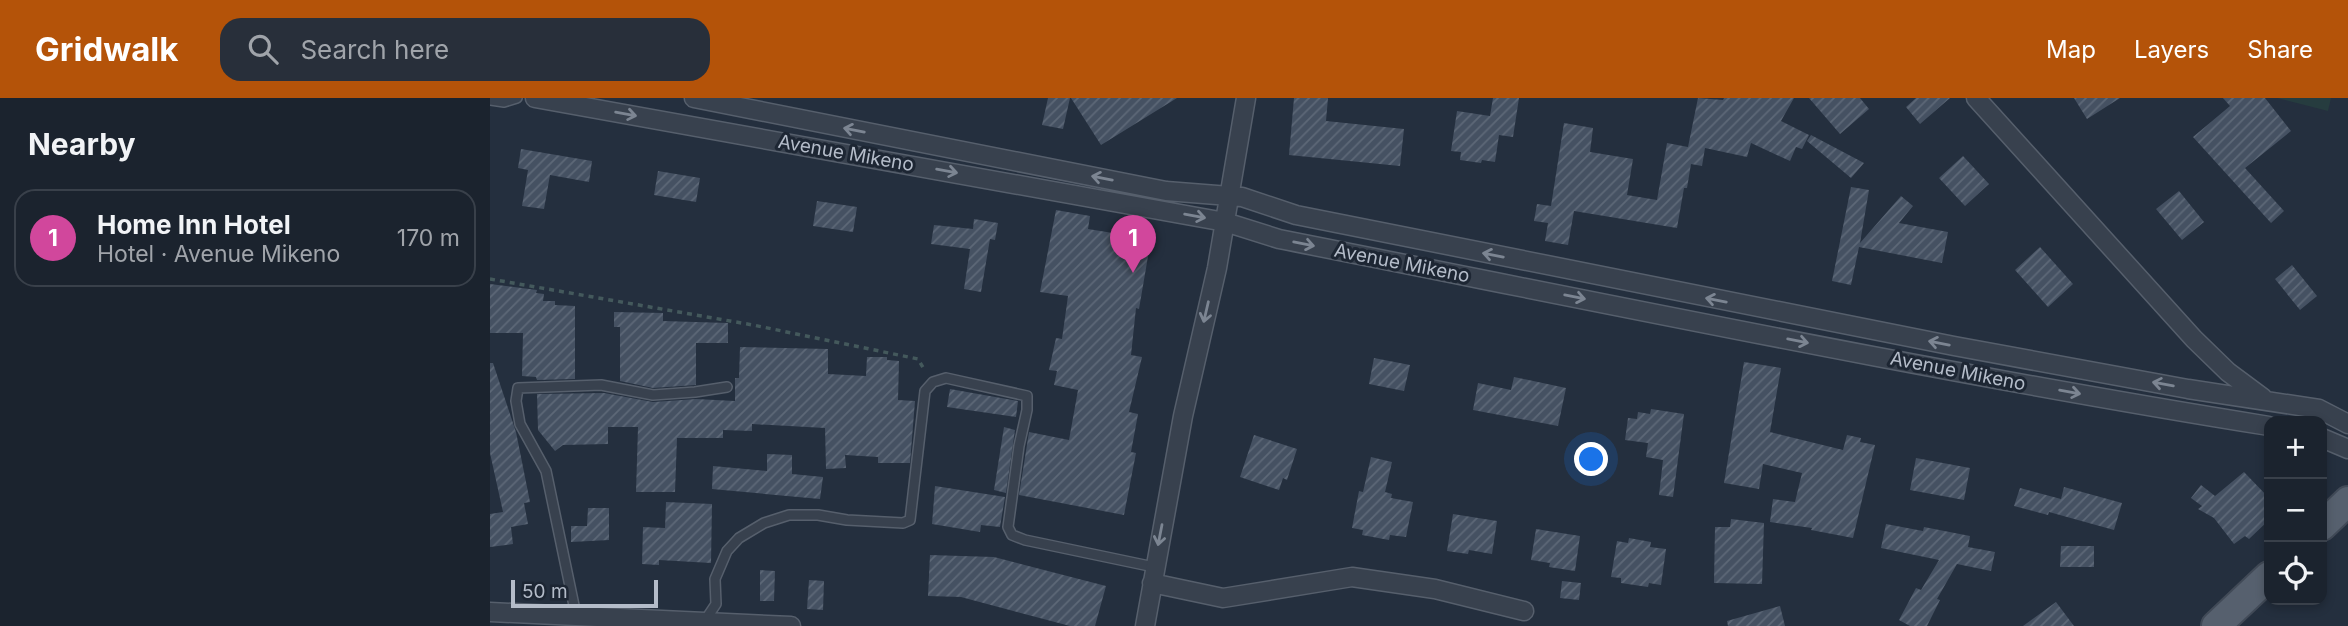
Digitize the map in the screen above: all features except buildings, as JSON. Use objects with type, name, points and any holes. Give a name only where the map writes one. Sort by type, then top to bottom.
[{"type":"main road","points":[[2327,521],[2348,501]]},
{"type":"main road","points":[[2216,626],[2264,581]]},
{"type":"street","name":"Avenue Mikeno","points":[[535,98],[1225,222],[1279,239],[1918,364],[2264,425]]},
{"type":"street","name":"Avenue Mikeno","points":[[694,98],[1166,191],[1242,197],[1296,215],[1954,346],[2319,409],[2348,424]]},
{"type":"street","points":[[1145,626],[1185,404],[1217,268],[1246,98]]},
{"type":"street","points":[[1976,98],[2194,339],[2228,372],[2269,401],[2275,416]]},
{"type":"street","points":[[2185,413],[2228,372]]},
{"type":"street","points":[[2327,440],[2348,449]]},
{"type":"street","points":[[1153,575],[1223,598],[1352,578],[1435,589],[1524,611]]},
{"type":"street","points":[[490,612],[576,615],[602,622],[704,622],[791,626]]},
{"type":"lane","points":[[490,100],[504,102],[517,98]]},
{"type":"lane","points":[[704,622],[716,604],[715,579],[727,551],[739,538],[764,523],[789,515],[903,523],[910,520],[925,391],[933,382],[946,378],[1027,396],[1008,527],[1012,535],[1153,575]]},
{"type":"lane","points":[[576,615],[546,471],[520,424],[516,401],[518,388],[601,385],[653,395],[727,387]]},
{"type":"path","points":[[490,279],[753,325],[918,359],[933,382]]},
{"type":"green space","points":[[2277,98],[2331,98],[2328,111]]},
{"type":"place","name":"Home Inn Hotel","points":[[1133,273]]}]
